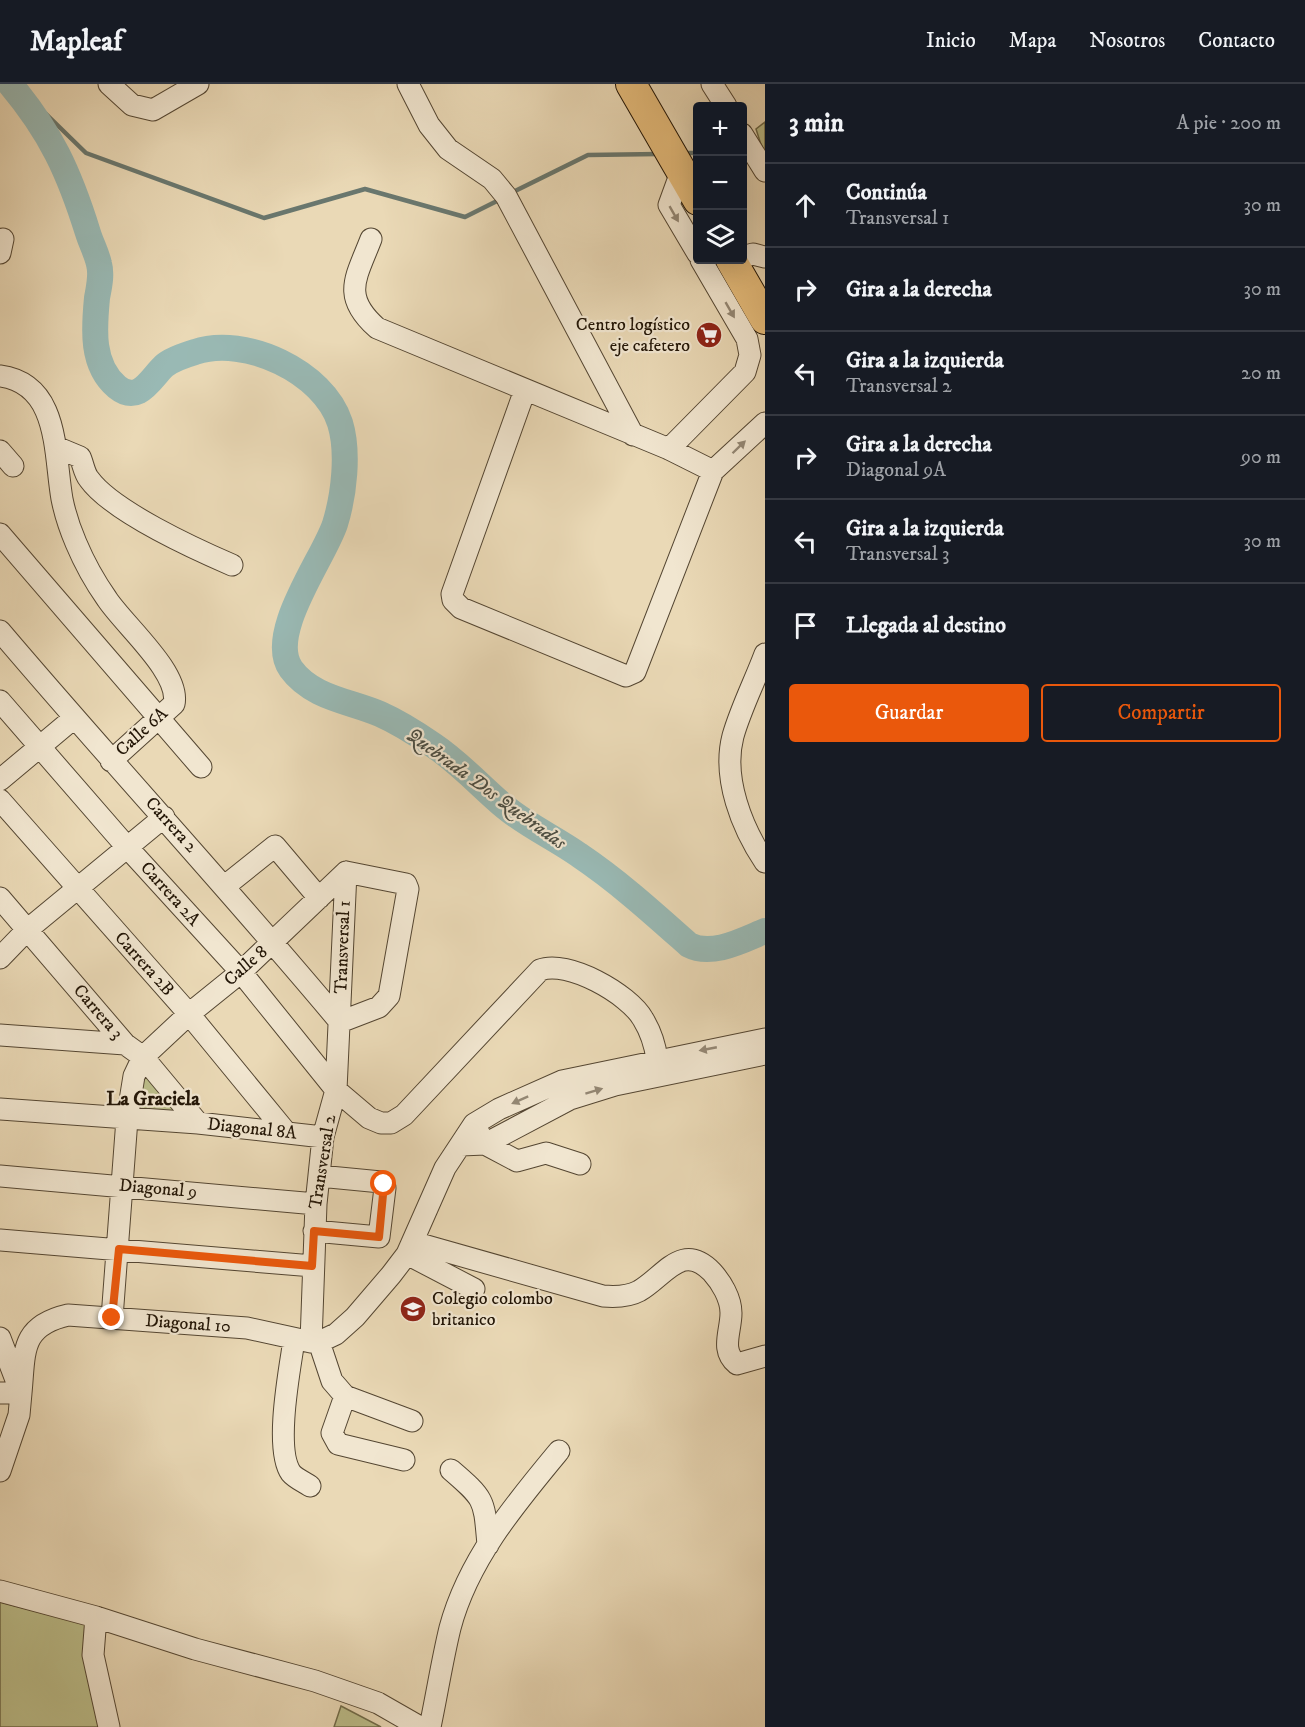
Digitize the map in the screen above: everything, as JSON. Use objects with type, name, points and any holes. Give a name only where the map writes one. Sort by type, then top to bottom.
[{"type":"highway","points":[[631,84],[693,192]]},
{"type":"highway","points":[[747,259],[765,319]]},
{"type":"street","points":[[109,84],[132,105],[153,110],[198,84]]},
{"type":"street","points":[[408,84],[429,125],[448,149],[492,179],[506,196],[633,435]]},
{"type":"street","points":[[712,84],[723,102]]},
{"type":"street","points":[[747,142],[765,171]]},
{"type":"street","points":[[673,158],[669,205],[693,246]]},
{"type":"street","points":[[371,239],[354,284],[354,300],[367,320],[377,328],[669,449],[713,471]]},
{"type":"street","points":[[669,449],[745,372],[750,355],[747,339],[703,264]]},
{"type":"street","points":[[0,376],[23,384],[37,393],[46,408],[56,447],[62,499],[76,544],[107,599],[168,676],[176,696],[166,711]]},
{"type":"street","points":[[525,390],[452,594],[453,600],[461,608],[626,676],[635,672],[713,471],[765,423]]},
{"type":"street","points":[[56,447],[80,457],[88,478],[115,502],[184,544],[232,565]]},
{"type":"street","points":[[2,541],[166,711],[201,767]]},
{"type":"street","name":"Carrera 2","points":[[0,631],[111,761],[225,886],[340,1022]]},
{"type":"street","points":[[765,654],[733,737],[732,772],[736,806],[748,838],[765,862]]},
{"type":"street","name":"Carrera 2A","points":[[0,701],[126,846],[241,972],[336,1090],[369,1118],[381,1123],[392,1123],[404,1115],[540,970],[550,966],[575,973],[627,999],[643,1018],[654,1042],[657,1059]]},
{"type":"street","name":"Calle 6A","points":[[111,761],[166,711]]},
{"type":"street","points":[[0,780],[74,718]]},
{"type":"street","name":"Carrera 2B","points":[[0,800],[189,1014],[285,1131]]},
{"type":"street","points":[[0,958],[27,930],[126,846],[164,817]]},
{"type":"street","points":[[225,886],[274,846],[319,898]]},
{"type":"street","points":[[340,1022],[379,1007],[389,996],[408,889],[406,884],[346,872]]},
{"type":"street","name":"Calle 8","points":[[143,1057],[189,1014],[241,972],[346,872]]},
{"type":"street","name":"Transversal 1","points":[[336,1090],[346,872]]},
{"type":"street","name":"Carrera 3","points":[[0,898],[125,1044],[143,1057],[198,1123]]},
{"type":"street","points":[[0,1035],[125,1044]]},
{"type":"street","points":[[310,1486],[291,1473],[285,1456],[285,1399],[315,1339],[356,1317],[410,1248],[445,1168],[474,1125],[499,1109],[562,1081],[657,1059],[765,1039]]},
{"type":"street","points":[[461,1145],[485,1144],[570,1099],[626,1083],[765,1054]]},
{"type":"street","points":[[112,1318],[124,1186],[127,1119],[134,1076],[143,1057]]},
{"type":"street","name":"Transversal 2","points":[[315,1339],[312,1266],[316,1204],[323,1137],[336,1090]]},
{"type":"street","name":"Diagonal 8A","points":[[0,1109],[198,1123],[323,1137]]},
{"type":"street","points":[[474,1125],[485,1144],[517,1161],[546,1153],[580,1164]]},
{"type":"street","name":"Diagonal 9","points":[[0,1176],[316,1204]]},
{"type":"street","points":[[314,1231],[379,1237],[384,1184],[319,1176]]},
{"type":"street","points":[[0,1240],[312,1266]]},
{"type":"street","points":[[410,1248],[474,1289]]},
{"type":"street","points":[[410,1248],[603,1296],[619,1297],[638,1291],[674,1264],[685,1259],[701,1261],[721,1281],[731,1311],[727,1348],[729,1358],[737,1364],[765,1356]]},
{"type":"street","name":"Diagonal 10","points":[[0,1471],[19,1415],[27,1339],[35,1329],[51,1319],[68,1315],[247,1328],[315,1339]]},
{"type":"street","points":[[0,1338],[21,1394],[0,1393]]},
{"type":"street","points":[[315,1339],[332,1381],[345,1396],[412,1421]]},
{"type":"street","points":[[345,1396],[332,1433],[338,1444],[404,1461]]},
{"type":"street","points":[[430,1727],[450,1627],[475,1566],[506,1515],[559,1451]]},
{"type":"street","points":[[451,1470],[479,1494],[485,1512],[488,1545]]},
{"type":"street","points":[[0,1592],[96,1617],[195,1649],[315,1680],[378,1703],[420,1727]]},
{"type":"street","points":[[96,1617],[93,1655],[109,1727]]},
{"type":"green space","points":[[765,122],[765,157],[756,129]]},
{"type":"green space","points":[[143,1057],[198,1123],[127,1119]]},
{"type":"green space","points":[[0,1602],[90,1625],[103,1727],[0,1727]]},
{"type":"green space","points":[[341,1706],[381,1727],[334,1727]]},
{"type":"waterway","name":"Quebrada Dos Quebradas","points":[[10,84],[37,119],[57,154],[74,191],[97,256],[100,277],[95,322],[96,346],[102,368],[117,387],[132,393],[144,388],[171,361],[195,352],[215,348],[236,349],[280,362],[300,374],[318,388],[331,405],[340,423],[345,460],[341,500],[329,539],[291,617],[286,636],[285,654],[291,669],[300,679],[320,693],[387,717],[433,745],[514,814],[608,876],[689,945],[707,949],[717,948],[737,943],[765,931]]},
{"type":"waterway","points":[[31,110],[46,114],[86,153],[264,218],[365,189],[465,217],[501,199]]},
{"type":"waterway","points":[[682,153],[693,153]]},
{"type":"waterway","points":[[511,193],[588,155],[659,154]]},
{"type":"place","name":"Centro logístico eje cafetero","points":[[709,335]]},
{"type":"place","name":"Colegio colombo britanico","points":[[413,1309]]},
{"type":"district","name":"La Graciela","points":[[153,1099]]},
{"type":"route","points":[[112,1318],[119,1249],[312,1266],[314,1231],[379,1237],[384,1184]]}]
